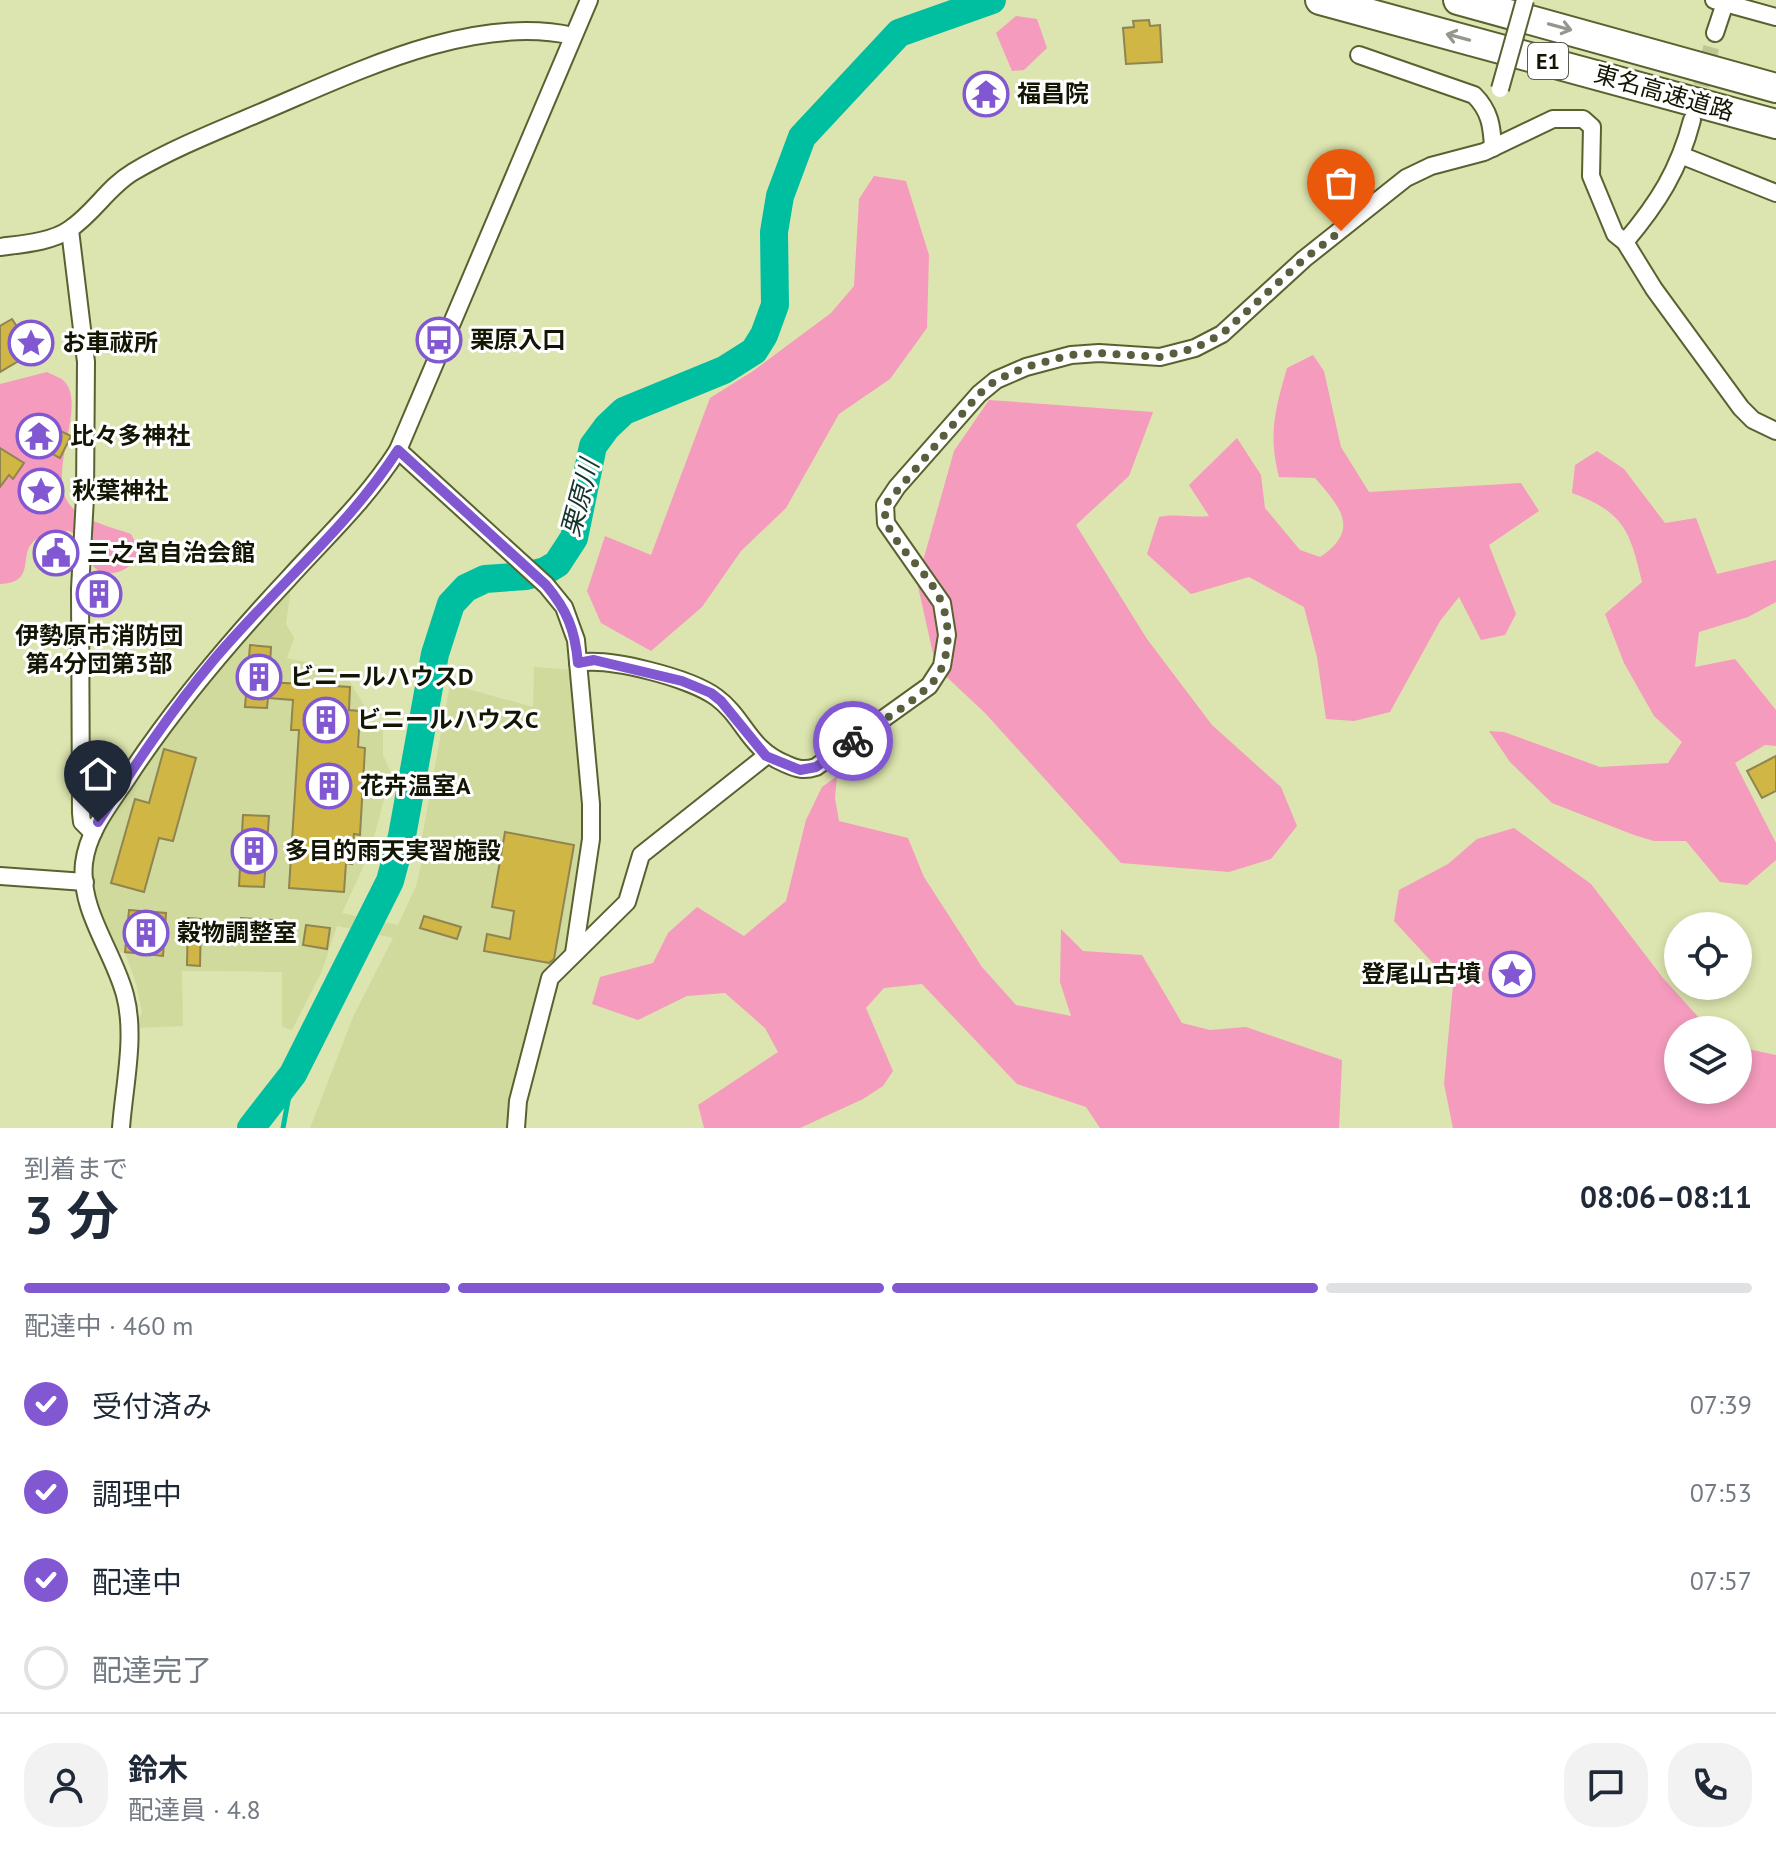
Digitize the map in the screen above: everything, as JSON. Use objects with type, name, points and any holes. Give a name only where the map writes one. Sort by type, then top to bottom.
[{"type":"highway","name":"東名高速道路","points":[[1320,0],[1776,124]]},
{"type":"highway","name":"東名高速道路","points":[[1458,0],[1776,88]]},
{"type":"street","points":[[121,1128],[128,1024],[125,996],[89,908],[84,860],[93,833],[143,754],[212,662],[376,485],[398,450],[589,0]]},
{"type":"street","points":[[1493,148],[1492,122],[1525,0]]},
{"type":"street","points":[[1715,33],[1722,1],[1776,17]]},
{"type":"street","points":[[0,247],[40,240],[70,230],[114,186],[178,148],[389,57],[517,30],[551,31],[573,36]]},
{"type":"street","points":[[1359,55],[1474,95],[1485,106],[1492,122]]},
{"type":"street","points":[[578,663],[594,660],[682,681],[711,693],[766,756],[800,770],[816,767],[929,686],[937,676],[947,644],[942,603],[935,589],[890,532],[884,515],[885,505],[897,487],[986,388],[1017,371],[1071,355],[1099,353],[1160,357],[1195,348],[1222,334],[1304,259],[1406,178],[1431,166],[1493,148],[1553,119],[1583,119],[1592,127],[1591,176],[1615,234],[1625,242],[1654,289],[1741,408],[1753,420],[1776,431]]},
{"type":"street","points":[[1625,242],[1655,206],[1683,156],[1692,120]]},
{"type":"street","points":[[1683,156],[1776,193]]},
{"type":"street","points":[[70,230],[86,362],[85,497],[80,589],[81,813],[82,822],[93,833]]},
{"type":"street","points":[[398,450],[546,585],[564,607],[572,624],[578,663],[591,839],[574,953]]},
{"type":"street","points":[[516,1128],[521,1086],[550,978],[627,902],[641,855],[766,756]]},
{"type":"street","points":[[0,876],[85,882]]},
{"type":"shaded area","points":[[1016,16],[1037,19],[1047,48],[1024,70],[1012,71],[996,33]]},
{"type":"shaded area","points":[[874,176],[906,181],[929,255],[927,328],[890,379],[839,414],[786,508],[741,551],[702,607],[651,651],[601,623],[587,591],[605,536],[651,555],[710,398],[753,371],[831,313],[854,286],[859,199]]},
{"type":"shaded area","points":[[1313,355],[1324,371],[1341,447],[1369,492],[1521,483],[1539,511],[1489,545],[1516,614],[1505,635],[1481,640],[1459,597],[1440,621],[1390,712],[1354,721],[1326,719],[1317,657],[1304,607],[1249,577],[1191,594],[1147,554],[1159,517],[1209,516],[1189,485],[1237,438],[1261,475],[1265,508],[1300,550],[1320,557],[1333,547],[1343,527],[1338,508],[1315,478],[1279,477],[1274,448],[1276,410],[1287,368]]},
{"type":"shaded area","points":[[47,372],[64,381],[70,392],[72,406],[62,474],[63,490],[69,504],[89,519],[131,534],[140,551],[126,569],[106,573],[92,565],[76,535],[69,531],[50,533],[37,538],[30,545],[21,577],[0,584],[0,384]]},
{"type":"shaded area","points":[[989,400],[1153,412],[1129,476],[1076,525],[1147,639],[1212,725],[1281,787],[1297,826],[1271,859],[1229,872],[1121,863],[985,713],[936,667],[917,582],[954,451]]},
{"type":"shaded area","points":[[1597,451],[1624,469],[1665,523],[1696,518],[1717,574],[1776,560],[1776,602],[1748,617],[1699,632],[1695,667],[1735,659],[1776,710],[1776,746],[1765,745],[1735,763],[1776,843],[1776,860],[1747,885],[1720,882],[1686,841],[1654,841],[1552,803],[1510,762],[1489,731],[1504,732],[1600,767],[1668,763],[1682,742],[1654,716],[1624,663],[1605,614],[1642,582],[1633,549],[1622,526],[1603,508],[1572,493],[1575,465]]},
{"type":"shaded area","points":[[291,588],[286,624],[294,638],[287,658],[344,671],[365,707],[368,725],[383,720],[383,755],[391,773],[370,852],[342,913],[398,925],[416,886],[426,844],[421,843],[450,684],[533,707],[534,667],[574,670],[582,768],[584,848],[568,950],[539,982],[527,1025],[511,1101],[512,1128],[310,1128],[353,1017],[393,938],[337,926],[322,971],[292,1030],[282,1027],[282,972],[223,971],[182,971],[183,1026],[135,1028],[142,1012],[136,983],[125,953],[116,951],[94,894],[92,869],[99,841],[155,749],[195,693]]},
{"type":"shaded area","points":[[837,776],[835,798],[839,821],[908,838],[924,877],[982,967],[1016,1005],[1071,1016],[1060,982],[1061,929],[1083,951],[1142,955],[1182,1023],[1210,1030],[1246,1027],[1342,1060],[1339,1128],[1100,1128],[1086,1107],[1017,1084],[922,984],[884,988],[866,1008],[893,1071],[883,1086],[863,1099],[800,1128],[704,1128],[698,1105],[778,1052],[765,1028],[725,993],[687,996],[638,1020],[592,1004],[600,977],[653,963],[668,933],[697,907],[744,936],[786,901],[806,820],[822,787]]},
{"type":"shaded area","points":[[1514,828],[1591,884],[1664,979],[1664,1000],[1683,1000],[1697,1016],[1664,1016],[1664,1104],[1752,1104],[1752,1050],[1776,1055],[1776,1128],[1453,1128],[1444,1084],[1453,985],[1394,921],[1399,890],[1448,864],[1477,839]]},
{"type":"building","points":[[1149,20],[1150,26],[1160,25],[1162,62],[1126,64],[1123,28],[1134,27],[1133,21]]},
{"type":"building","points":[[12,319],[29,345],[23,350],[27,356],[0,372],[0,326]]},
{"type":"building","points":[[54,428],[71,436],[60,458],[44,449]]},
{"type":"building","points":[[0,448],[24,463],[13,479],[9,475],[0,487]]},
{"type":"building","name":"三之宮自治会館","points":[[50,540],[63,541],[63,565],[49,565]]},
{"type":"building","points":[[250,645],[271,647],[269,682],[350,687],[349,710],[360,711],[358,747],[365,748],[360,835],[354,834],[352,864],[346,863],[344,892],[289,888],[299,730],[291,730],[293,700],[268,698],[267,708],[245,707]]},
{"type":"building","points":[[164,749],[196,758],[173,841],[159,838],[144,892],[111,883],[135,799],[149,803]]},
{"type":"building","points":[[1776,756],[1776,791],[1762,798],[1747,771]]},
{"type":"building","name":"多目的雨天実習施設","points":[[243,815],[269,816],[264,887],[239,886]]},
{"type":"building","points":[[505,832],[574,845],[554,959],[549,963],[484,951],[487,934],[510,939],[514,911],[492,907]]},
{"type":"building","name":"穀物調整室","points":[[129,910],[166,913],[163,956],[125,952]]},
{"type":"building","points":[[424,916],[461,927],[457,939],[420,928]]},
{"type":"building","points":[[188,918],[201,919],[200,966],[187,965]]},
{"type":"building","points":[[241,918],[273,920],[272,943],[240,941]]},
{"type":"building","points":[[306,925],[330,928],[327,949],[303,945]]},
{"type":"waterway","name":"栗原川","points":[[251,1128],[293,1074],[390,881],[402,836],[435,654],[451,604],[466,588],[485,579],[526,576],[557,564],[574,538],[593,446],[624,411],[724,370],[754,351],[764,335],[775,305],[774,232],[780,196],[802,137],[899,33],[992,0]]},
{"type":"waterway","points":[[283,1128],[293,1074]]},
{"type":"tunnel","points":[[1695,109],[1715,33]]},
{"type":"way so far","points":[[853,741],[929,686],[942,666],[947,635],[942,603],[935,589],[890,532],[884,515],[885,505],[979,394],[1008,374],[1071,355],[1099,353],[1160,357],[1195,348],[1222,334],[1304,259],[1341,231]]},
{"type":"place","name":"福昌院","points":[[986,94]]},
{"type":"place","name":"栗原入口","points":[[439,340]]},
{"type":"place","name":"お車祓所","points":[[31,343]]},
{"type":"place","name":"比々多神社","points":[[39,436]]},
{"type":"place","name":"秋葉神社","points":[[41,491]]},
{"type":"place","name":"三之宮自治会館","points":[[56,553]]},
{"type":"place","name":"伊勢原市消防団 第4分団第3部","points":[[99,594]]},
{"type":"place","name":"ビニールハウスD","points":[[259,677]]},
{"type":"place","name":"ビニールハウスC","points":[[326,720]]},
{"type":"place","name":"花卉温室A","points":[[329,786]]},
{"type":"place","name":"多目的雨天実習施設","points":[[254,851]]},
{"type":"place","name":"穀物調整室","points":[[146,933]]},
{"type":"place","name":"登尾山古墳","points":[[1512,974]]},
{"type":"route","points":[[98,822],[143,754],[212,662],[376,485],[398,450],[546,585],[564,607],[572,624],[578,663],[594,660],[682,681],[711,693],[766,756],[800,770],[816,767],[853,741]]}]
